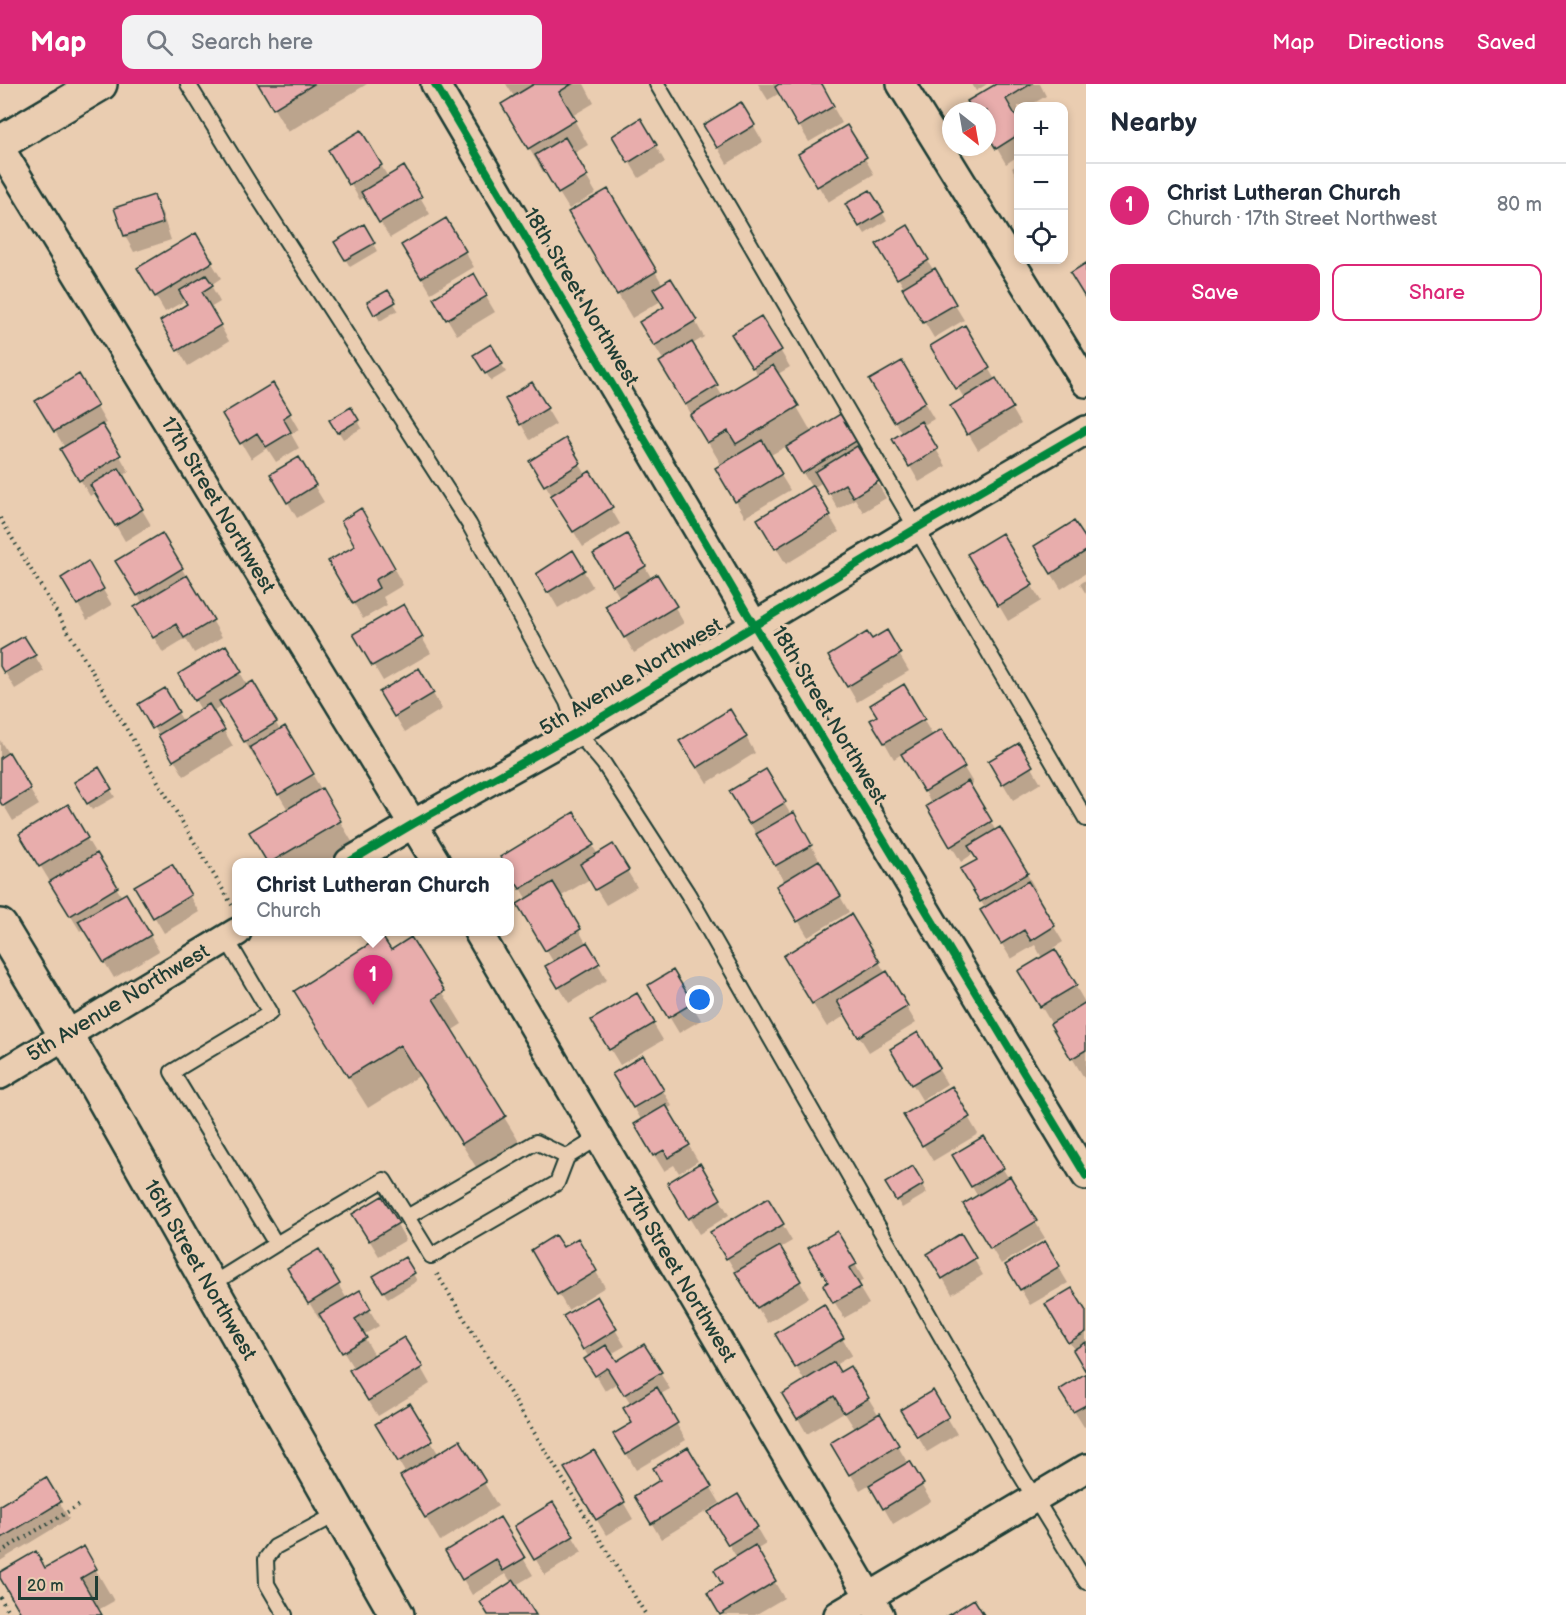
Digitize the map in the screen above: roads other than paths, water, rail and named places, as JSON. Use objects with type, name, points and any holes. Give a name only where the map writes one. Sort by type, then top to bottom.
[{"type":"street","points":[[0,143],[100,84]]},
{"type":"street","name":"18th Street Northwest","points":[[435,84],[754,625],[1086,1176]]},
{"type":"street","points":[[901,84],[1086,383]]},
{"type":"street","name":"17th Street Northwest","points":[[0,148],[434,858]]},
{"type":"street","name":"5th Avenue Northwest","points":[[357,858],[577,732],[916,528],[1086,430]]},
{"type":"street","name":"16th Street Northwest","points":[[0,926],[66,1036],[397,1615]]},
{"type":"street","name":"5th Avenue Northwest","points":[[0,1075],[231,935]]},
{"type":"street","name":"17th Street Northwest","points":[[480,936],[875,1605]]},
{"type":"street","points":[[838,1615],[875,1605],[891,1585],[1086,1468]]},
{"type":"lane","points":[[188,84],[249,183],[469,524],[567,702],[577,732],[604,764],[688,894],[1086,1582]]},
{"type":"lane","points":[[657,84],[1086,819]]},
{"type":"lane","points":[[231,935],[270,1013],[172,1072],[276,1244]]},
{"type":"lane","points":[[209,1286],[384,1180],[430,1256],[557,1183],[567,1156],[598,1138]]},
{"type":"lane","points":[[407,1217],[536,1142],[567,1156]]},
{"type":"lane","points":[[285,1615],[267,1584],[266,1559],[275,1547],[339,1513]]},
{"type":"place","name":"Christ Lutheran Church","points":[[373,1005]]}]
